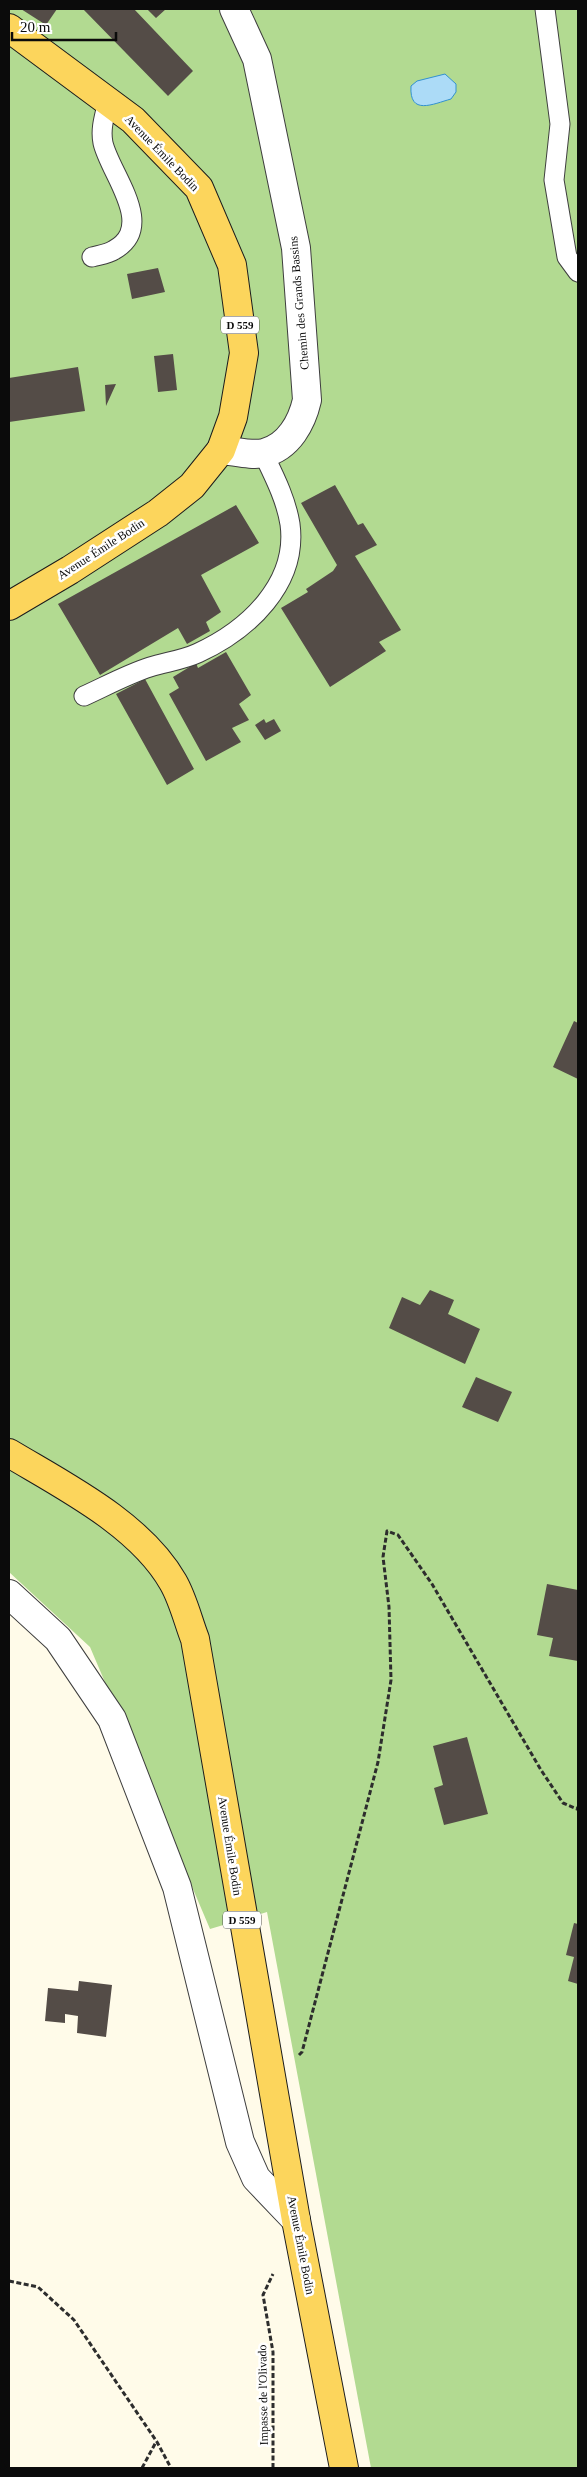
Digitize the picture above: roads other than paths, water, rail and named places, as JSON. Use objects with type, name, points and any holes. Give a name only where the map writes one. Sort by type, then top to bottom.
[{"type":"main road","name":"Avenue Émile Bodin","points":[[9,28],[133,120],[199,188],[232,265],[244,354],[233,417],[221,450],[192,486],[158,513],[70,570],[9,606]]},
{"type":"main road","name":"Avenue Émile Bodin","points":[[9,1453],[99,1506],[148,1550],[173,1582],[195,1639],[296,2220],[344,2468]]},
{"type":"street","name":"Chemin des Grands Bassins","points":[[234,9],[257,60],[296,248],[306,400],[303,417],[294,432],[280,446],[263,453]]},
{"type":"street","points":[[221,450],[263,453]]},
{"type":"street","points":[[9,1594],[58,1639],[112,1719],[177,1887],[240,2142],[256,2178],[296,2220]]},
{"type":"lane","points":[[545,9],[560,124],[554,180],[567,256],[578,272]]},
{"type":"lane","points":[[92,258],[115,250],[127,238],[132,224],[132,209],[103,144],[101,128],[108,101]]},
{"type":"lane","points":[[84,696],[149,667],[196,654],[227,637],[258,613],[278,584],[288,559],[290,525],[280,486],[263,453]]},
{"type":"water","points":[[445,74],[456,84],[456,92],[451,99],[423,106],[418,105],[414,101],[411,95],[411,86],[417,81]]}]
